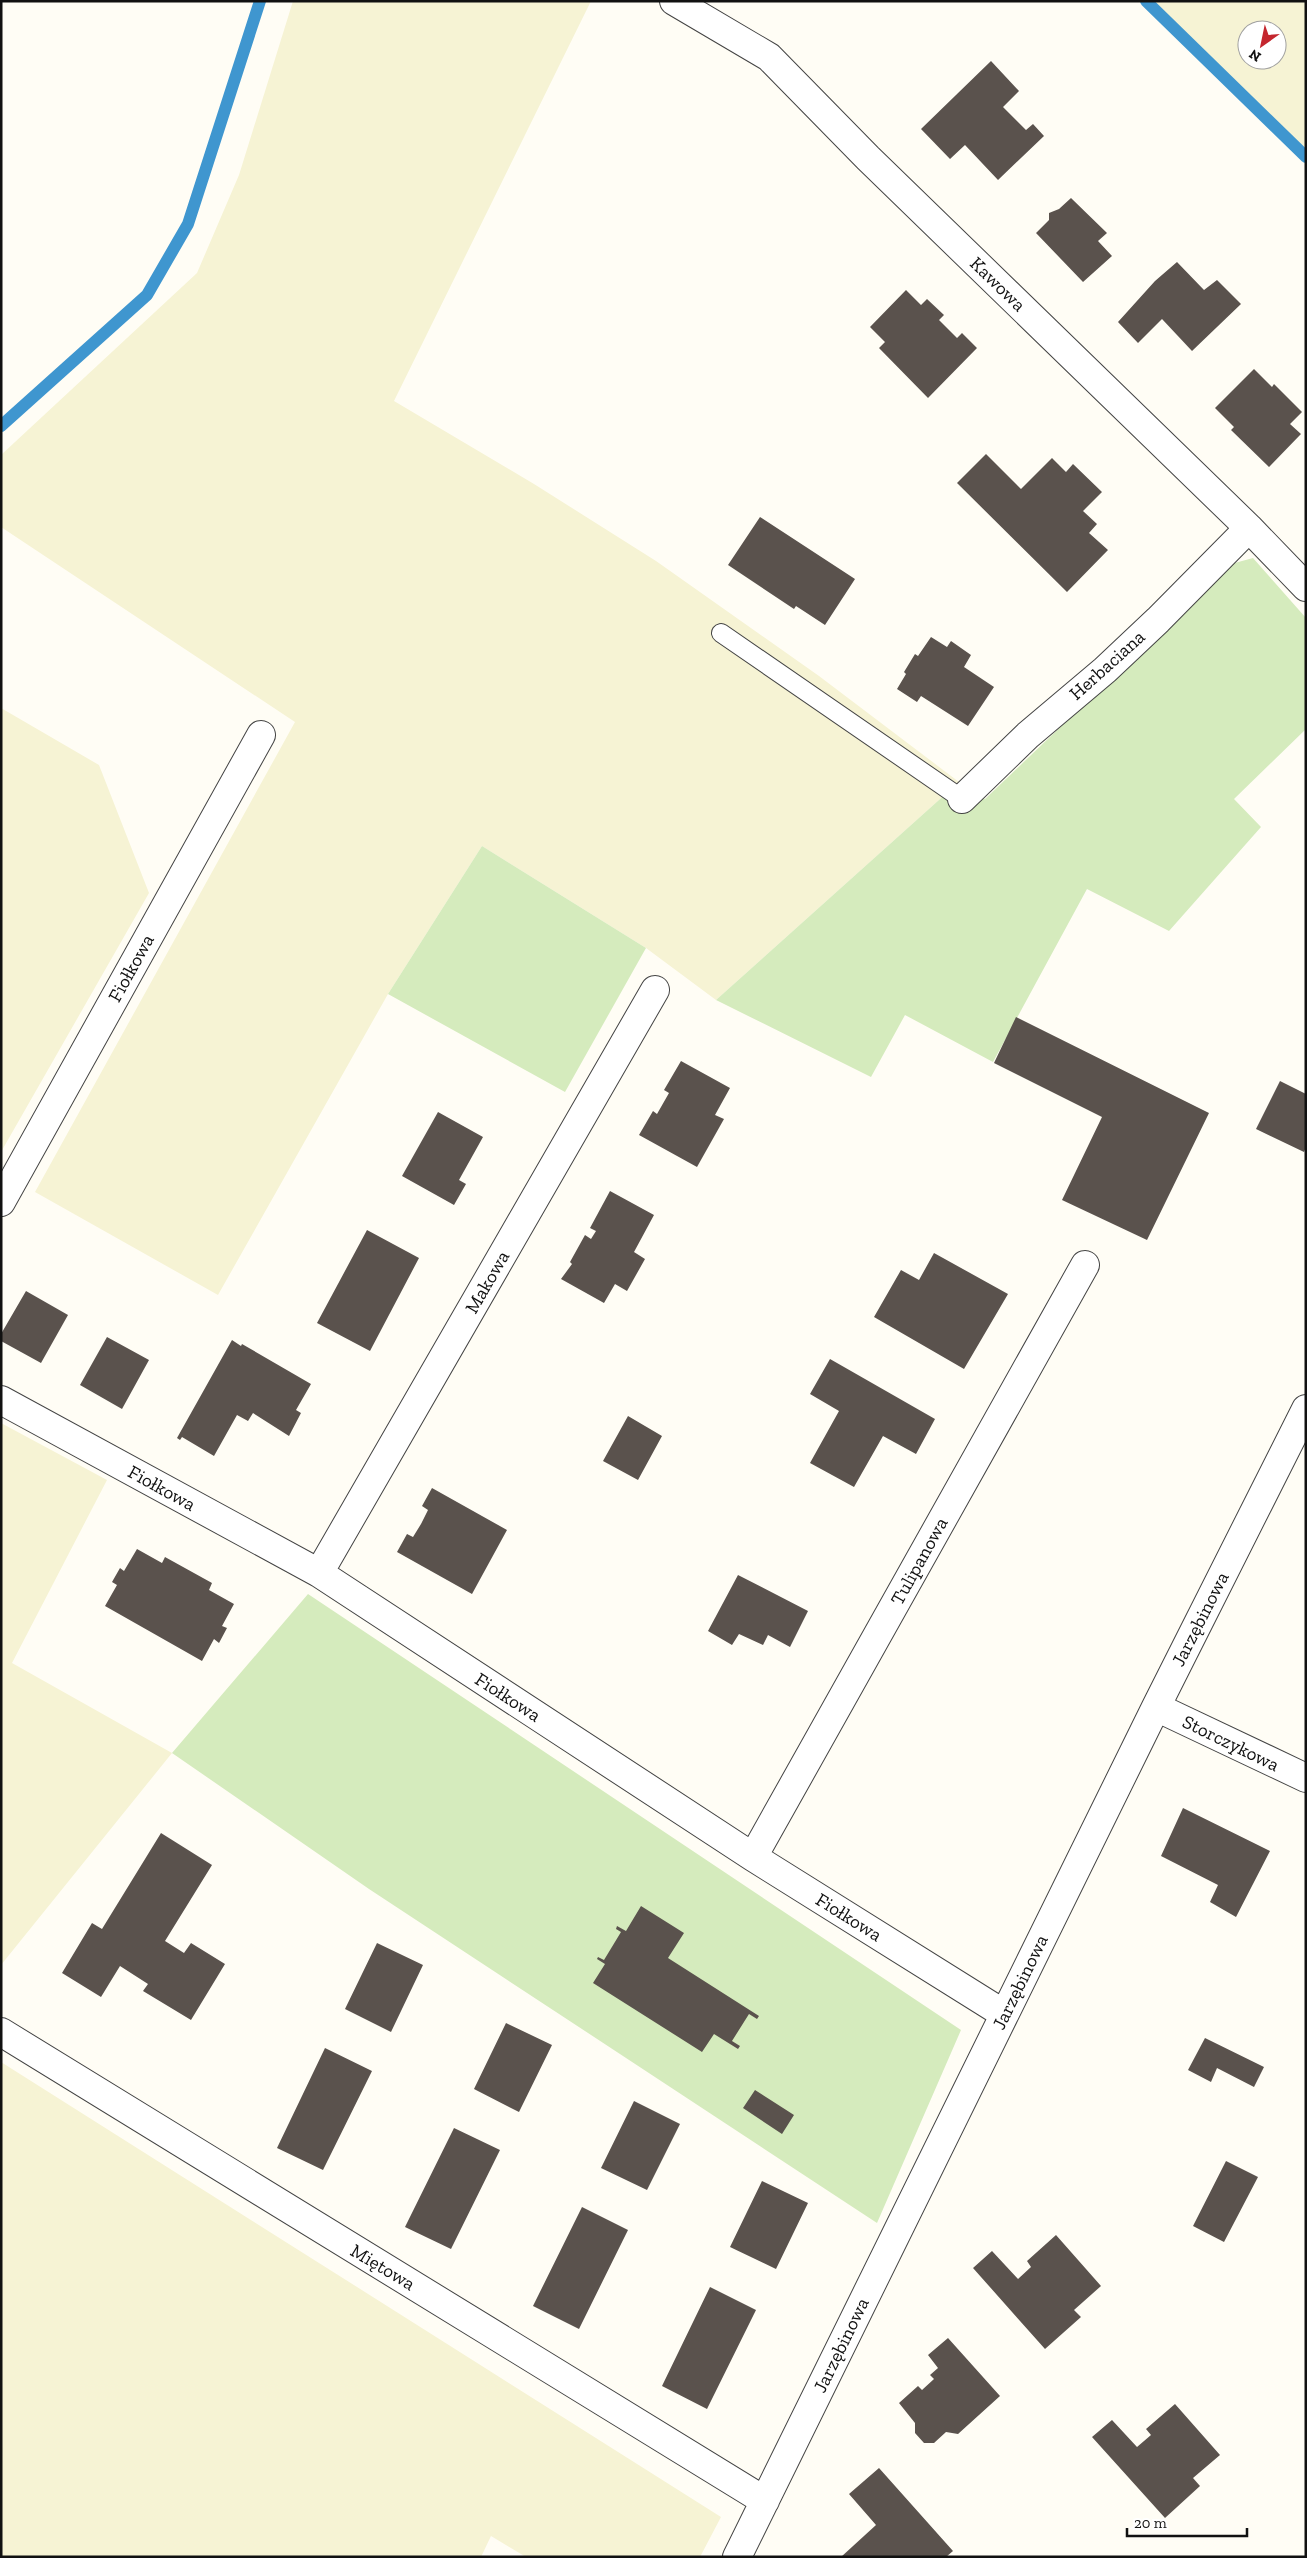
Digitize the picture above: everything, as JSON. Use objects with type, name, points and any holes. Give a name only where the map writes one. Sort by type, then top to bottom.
[{"type":"street","name":"Kawowa","points":[[674,1],[769,57],[868,158],[1249,528],[1306,587]]},
{"type":"street","name":"Herbaciana","points":[[962,798],[1028,735],[1105,670],[1158,620],[1249,528]]},
{"type":"street","name":"Fiołkowa","points":[[1,1202],[261,735]]},
{"type":"street","name":"Makowa","points":[[319,1574],[655,990]]},
{"type":"street","name":"Tulipanowa","points":[[753,1857],[1085,1266]]},
{"type":"street","name":"Fiołkowa","points":[[1,1400],[319,1574],[753,1857],[1004,2014]]},
{"type":"street","name":"Jarzębinowa","points":[[737,2557],[1156,1707],[1306,1409]]},
{"type":"street","name":"Storczykowa","points":[[1156,1707],[1306,1778]]},
{"type":"street","name":"Miętowa","points":[[1,2032],[765,2501]]},
{"type":"lane","points":[[721,633],[962,798]]},
{"type":"shaded area","points":[[293,1],[591,1],[394,401],[534,484],[656,561],[819,676],[959,782],[716,1000],[646,948],[482,846],[388,994],[218,1295],[35,1192],[295,722],[1,527],[1,455],[197,273],[239,175]]},
{"type":"shaded area","points":[[1154,1],[1306,1],[1306,161]]},
{"type":"shaded area","points":[[1,708],[99,765],[149,893],[1,1152]]},
{"type":"shaded area","points":[[1,1423],[107,1480],[12,1663],[172,1753],[1,1965]]},
{"type":"shaded area","points":[[1,2062],[721,2517],[700,2557],[526,2557],[491,2536],[481,2557],[1,2557]]},
{"type":"green space","points":[[1253,558],[1306,618],[1306,729],[1234,799],[1261,827],[1169,931],[1087,889],[993,1062],[905,1015],[871,1077],[716,1000],[959,782],[985,799],[1231,564]]},
{"type":"green space","points":[[482,846],[646,948],[565,1092],[388,994]]},
{"type":"green space","points":[[308,1594],[961,2030],[877,2223],[369,1889],[172,1753]]},
{"type":"building","points":[[991,61],[1019,91],[1003,107],[1026,130],[1033,124],[1044,136],[998,180],[965,145],[950,159],[921,129]]},
{"type":"building","points":[[1071,198],[1107,233],[1098,241],[1112,256],[1083,282],[1036,233],[1049,220],[1049,213],[1059,209]]},
{"type":"building","points":[[1177,262],[1204,290],[1217,280],[1241,304],[1192,351],[1162,319],[1138,343],[1118,322],[1155,281]]},
{"type":"building","points":[[906,290],[921,305],[927,299],[944,315],[939,320],[957,338],[962,333],[977,348],[928,398],[879,348],[885,342],[870,327]]},
{"type":"building","points":[[1254,369],[1272,387],[1274,384],[1302,412],[1290,424],[1301,434],[1269,467],[1231,430],[1234,427],[1215,408]]},
{"type":"building","points":[[986,454],[1021,489],[1052,458],[1066,472],[1073,464],[1102,492],[1083,511],[1097,524],[1089,533],[1108,550],[1067,592],[957,483]]},
{"type":"building","points":[[760,517],[855,579],[825,625],[796,606],[794,609],[728,565]]},
{"type":"building","points":[[931,637],[947,647],[951,641],[971,655],[964,667],[994,687],[968,726],[921,696],[917,702],[897,689],[906,674],[904,672],[915,654],[918,656]]},
{"type":"building","points":[[1016,1017],[1209,1113],[1147,1240],[1062,1200],[1102,1117],[994,1063]]},
{"type":"building","points":[[681,1061],[730,1088],[715,1115],[724,1119],[697,1167],[639,1135],[653,1111],[657,1114],[669,1093],[664,1090]]},
{"type":"building","points":[[1280,1081],[1306,1094],[1306,1147],[1304,1152],[1256,1129]]},
{"type":"building","points":[[438,1112],[483,1137],[459,1180],[466,1184],[454,1205],[402,1176]]},
{"type":"building","points":[[610,1191],[654,1215],[634,1252],[645,1259],[627,1291],[615,1284],[604,1303],[561,1279],[572,1264],[570,1262],[585,1235],[591,1239],[596,1231],[590,1228]]},
{"type":"building","points":[[367,1230],[419,1258],[370,1351],[317,1323]]},
{"type":"building","points":[[934,1253],[1008,1294],[964,1369],[874,1317],[901,1270],[919,1280]]},
{"type":"building","points":[[26,1291],[68,1315],[41,1363],[1,1341],[1,1334]]},
{"type":"building","points":[[107,1337],[149,1360],[122,1409],[80,1385]]},
{"type":"building","points":[[232,1340],[311,1384],[296,1410],[301,1413],[289,1436],[253,1413],[248,1421],[237,1415],[214,1456],[182,1437],[180,1440],[177,1438]]},
{"type":"building","points":[[830,1359],[935,1419],[916,1454],[883,1436],[854,1487],[810,1463],[839,1411],[810,1394]]},
{"type":"building","points":[[628,1416],[662,1436],[638,1480],[603,1461]]},
{"type":"building","points":[[432,1488],[507,1530],[472,1594],[397,1552],[407,1534],[413,1537],[421,1524],[428,1510],[422,1506]]},
{"type":"building","points":[[137,1549],[162,1563],[165,1557],[212,1583],[209,1590],[234,1604],[222,1626],[227,1628],[219,1643],[214,1639],[202,1661],[105,1606],[117,1585],[112,1582],[120,1568],[124,1571]]},
{"type":"building","points":[[738,1575],[808,1611],[790,1647],[768,1635],[763,1645],[739,1634],[732,1645],[708,1631]]},
{"type":"building","points":[[1183,1808],[1270,1851],[1236,1917],[1210,1902],[1218,1885],[1161,1856]]},
{"type":"building","points":[[161,1833],[212,1865],[165,1941],[184,1953],[191,1943],[225,1964],[191,2020],[143,1991],[148,1984],[120,1966],[101,1997],[62,1973],[92,1923],[102,1929]]},
{"type":"building","points":[[641,1906],[684,1933],[668,1958],[759,2016],[757,2019],[749,2014],[732,2041],[740,2046],[738,2049],[714,2034],[702,2052],[593,1983],[605,1964],[597,1959],[598,1957],[604,1960],[621,1932],[616,1929],[617,1926],[626,1931]]},
{"type":"building","points":[[377,1943],[423,1965],[391,2032],[345,2009]]},
{"type":"building","points":[[506,2023],[552,2045],[519,2112],[474,2089]]},
{"type":"building","points":[[1205,2038],[1264,2067],[1254,2087],[1217,2068],[1211,2082],[1188,2070]]},
{"type":"building","points":[[325,2048],[372,2071],[323,2170],[277,2148]]},
{"type":"building","points":[[755,2090],[794,2115],[782,2134],[743,2108]]},
{"type":"building","points":[[634,2101],[680,2124],[647,2190],[601,2168]]},
{"type":"building","points":[[454,2128],[500,2150],[451,2249],[405,2227]]},
{"type":"building","points":[[1226,2161],[1258,2177],[1224,2242],[1193,2226]]},
{"type":"building","points":[[762,2181],[808,2203],[776,2269],[730,2247]]},
{"type":"building","points":[[582,2207],[628,2230],[579,2329],[533,2306]]},
{"type":"building","points":[[1056,2235],[1101,2286],[1074,2310],[1081,2317],[1045,2349],[973,2268],[992,2251],[1018,2279],[1031,2267],[1027,2261]]},
{"type":"building","points":[[710,2287],[756,2310],[707,2409],[662,2386]]},
{"type":"building","points":[[948,2338],[1000,2396],[958,2434],[946,2432],[934,2443],[924,2443],[915,2433],[915,2423],[899,2403],[918,2386],[922,2390],[934,2379],[930,2375],[938,2368],[928,2355]]},
{"type":"building","points":[[1175,2404],[1220,2455],[1193,2478],[1200,2486],[1165,2518],[1092,2437],[1112,2420],[1137,2447],[1151,2435],[1146,2429]]},
{"type":"building","points":[[879,2468],[953,2551],[946,2557],[841,2557],[876,2525],[849,2494]]},
{"type":"waterway","points":[[1,426],[147,295],[188,224],[260,1]]},
{"type":"waterway","points":[[1146,1],[1306,157]]}]
